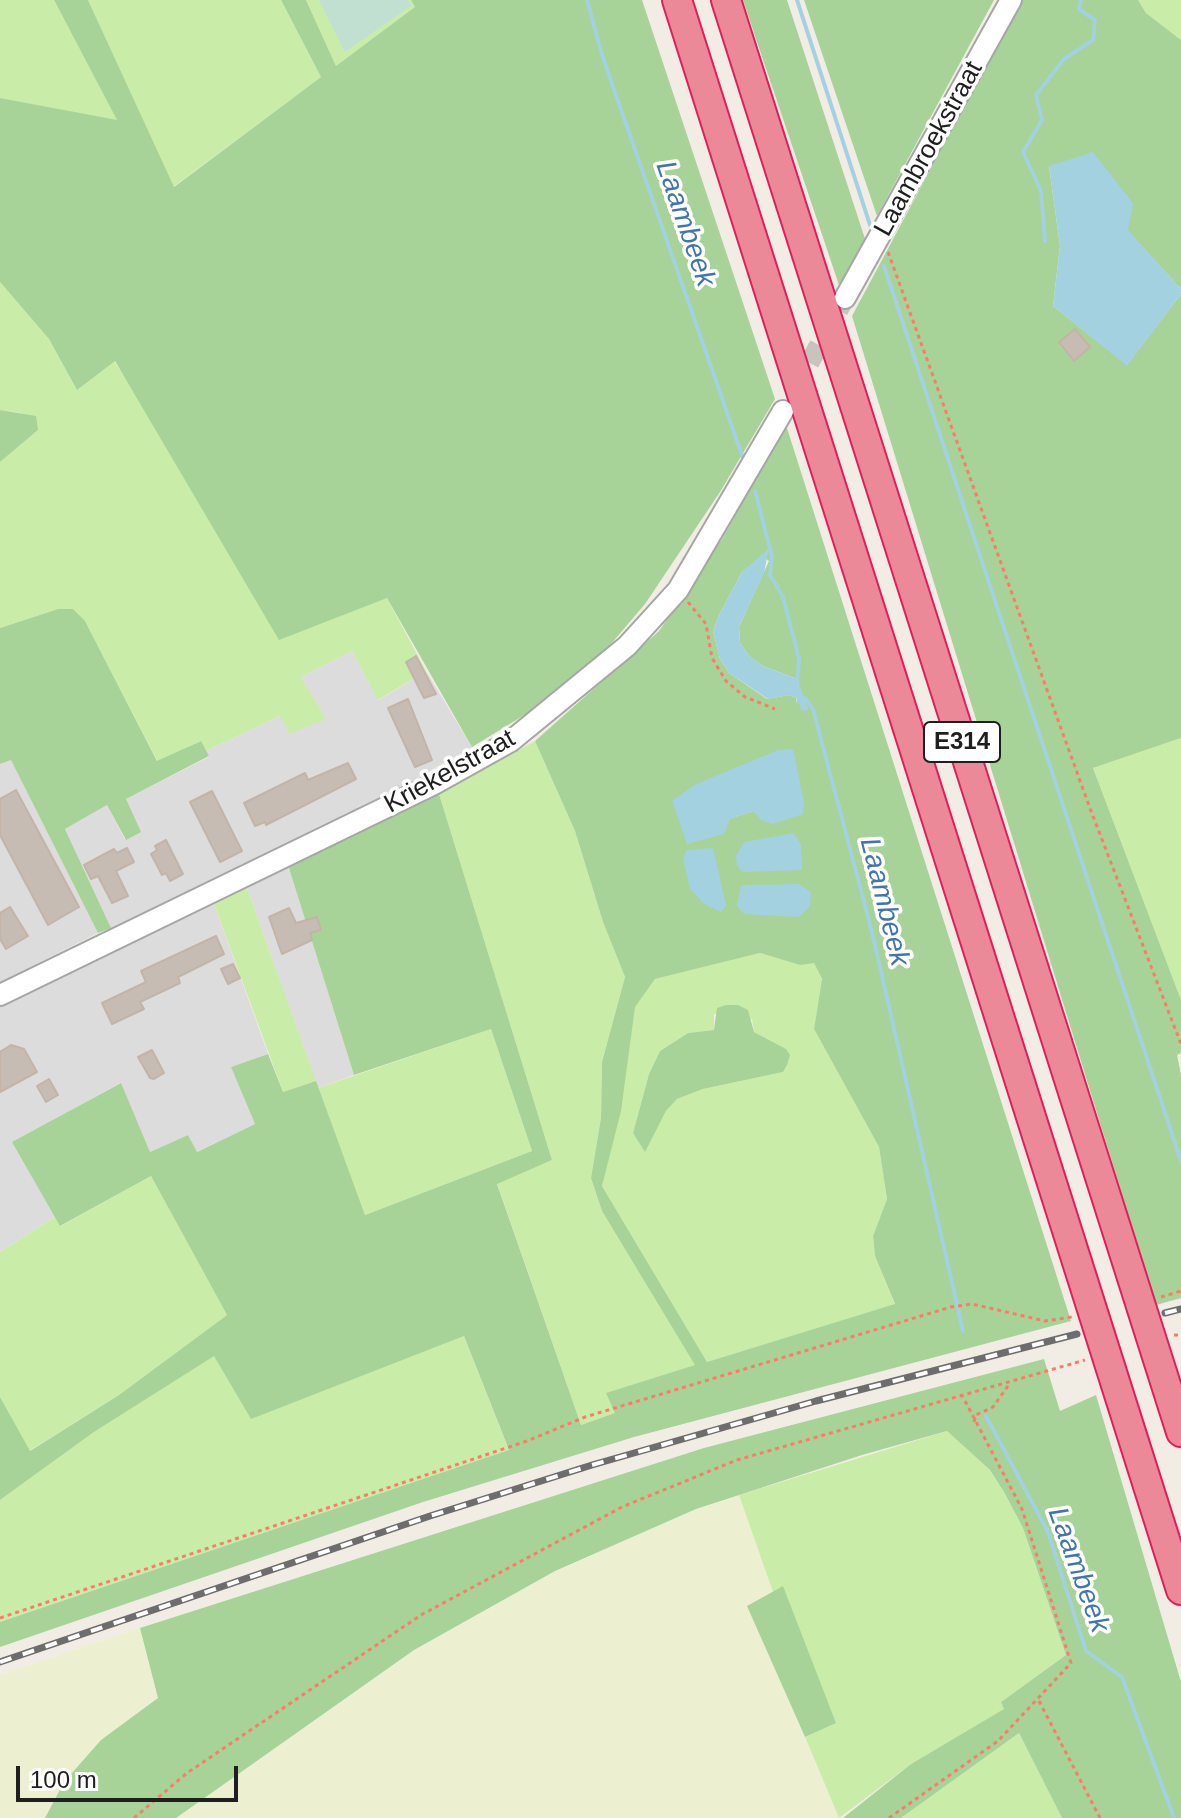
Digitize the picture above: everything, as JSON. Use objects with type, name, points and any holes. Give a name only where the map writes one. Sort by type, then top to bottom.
[{"type":"highway","name":"E314","points":[[677,0],[1181,1590]]},
{"type":"highway","name":"E314","points":[[726,0],[1181,1432]]},
{"type":"street","name":"Laambroekstraat","points":[[845,298],[1011,0]]},
{"type":"street","name":"Kriekelstraat","points":[[0,995],[434,784],[511,741],[627,646],[678,590],[783,411]]},
{"type":"path","points":[[881,236],[1091,811],[1181,1044]]},
{"type":"path","points":[[678,590],[706,624],[712,658],[726,681],[745,697],[775,709]]},
{"type":"path","points":[[1161,1297],[1181,1291]]},
{"type":"path","points":[[0,1618],[513,1446],[585,1417],[951,1307],[972,1304],[1045,1321],[1072,1317]]},
{"type":"path","points":[[1174,1335],[1181,1335]]},
{"type":"path","points":[[134,1818],[187,1773],[421,1615],[584,1526],[737,1460],[1085,1360]]},
{"type":"path","points":[[974,1422],[976,1415],[993,1407],[1009,1383]]},
{"type":"path","points":[[889,1818],[998,1741],[1039,1701],[1071,1663],[1022,1509],[962,1396]]},
{"type":"path","points":[[1039,1701],[1100,1818]]},
{"type":"shaded area","points":[[352,651],[379,700],[426,671],[472,747],[412,781],[111,928],[65,829],[107,805],[125,840],[126,799],[209,757],[206,751],[280,716],[325,719],[301,677]]},
{"type":"shaded area","points":[[11,759],[98,933],[0,982],[0,764]]},
{"type":"shaded area","points":[[288,865],[354,1075],[318,1088],[247,888]]},
{"type":"shaded area","points":[[214,904],[268,1054],[231,1067],[255,1124],[196,1152],[188,1135],[150,1152],[120,1083],[13,1142],[55,1217],[0,1252],[0,1007]]},
{"type":"green space","points":[[0,0],[54,0],[118,121],[0,98]]},
{"type":"green space","points":[[54,0],[88,0],[174,187],[321,77],[281,0],[306,0],[336,66],[415,7],[411,0],[642,0],[775,399],[720,492],[645,604],[599,658],[526,714],[472,747],[387,598],[279,640],[115,361],[77,390],[49,339],[0,282],[0,98],[117,120]]},
{"type":"green space","points":[[88,0],[281,0],[321,77],[173,187]]},
{"type":"green space","points":[[306,0],[411,0],[416,7],[336,66]]},
{"type":"green space","points":[[319,0],[408,0],[412,5],[345,52]]},
{"type":"green space","points":[[743,0],[787,0],[867,245],[839,285]]},
{"type":"green space","points":[[804,0],[994,0],[877,216]]},
{"type":"green space","points":[[1021,0],[1138,0],[1146,13],[1181,40],[1181,289],[1127,230],[1049,166],[1060,246],[1053,306],[1127,365],[1181,294],[1181,738],[1093,768],[1181,1000],[1181,1053],[1177,1055],[1181,1075],[1181,1298],[1156,1305],[852,316]]},
{"type":"green space","points":[[1138,0],[1181,0],[1181,40],[1146,13]]},
{"type":"green space","points":[[0,282],[49,339],[77,390],[114,361],[131,387],[387,598],[426,671],[378,700],[352,651],[301,677],[326,719],[290,734],[280,716],[206,751],[200,741],[158,762],[85,621],[58,609],[0,628],[0,462],[38,430],[21,413],[0,410]]},
{"type":"green space","points":[[0,410],[36,416],[38,430],[0,462]]},
{"type":"green space","points":[[786,425],[1071,1321],[634,1437],[423,1502],[0,1647],[0,1622],[509,1450],[464,1336],[251,1419],[214,1356],[94,1432],[0,1500],[0,1397],[30,1451],[119,1395],[227,1315],[151,1176],[60,1226],[12,1142],[121,1083],[150,1152],[188,1135],[197,1152],[255,1124],[231,1067],[268,1054],[283,1092],[316,1081],[365,1215],[532,1151],[491,1029],[354,1075],[288,865],[439,794],[552,1160],[497,1184],[581,1425],[615,1413],[606,1393],[695,1365],[602,1211],[591,1178],[601,1118],[602,1062],[625,977],[603,922],[575,831],[535,741],[659,631],[722,539]],"holes":[[[762,556],[769,561],[739,627],[740,643],[750,657],[763,666],[797,679],[797,704],[796,698],[789,695],[767,699],[729,673],[720,659],[713,631],[742,572]],[[793,750],[753,811],[729,819]],[[760,953],[800,965],[814,963],[822,979],[814,1029],[879,1147],[887,1199],[873,1236],[875,1256],[895,1304],[707,1362],[602,1186],[621,1111],[635,1007],[655,979]]]},
{"type":"green space","points":[[58,609],[73,609],[85,621],[157,761],[201,741],[209,756],[126,799],[141,832],[126,840],[107,805],[65,829],[111,928],[98,933],[11,760],[0,764],[0,628]]},
{"type":"green space","points":[[1181,738],[1181,1000],[1093,768]]},
{"type":"green space","points":[[535,741],[575,831],[603,922],[625,977],[602,1062],[601,1118],[591,1178],[602,1211],[696,1365],[607,1393],[616,1413],[581,1425],[497,1183],[552,1160],[439,794]]},
{"type":"green space","points":[[247,888],[316,1081],[283,1092],[214,904]]},
{"type":"green space","points":[[760,953],[800,965],[814,962],[822,980],[814,1029],[879,1147],[887,1199],[873,1236],[875,1256],[895,1305],[707,1362],[602,1186],[635,1006],[655,979]],"holes":[[[714,1014],[752,1019],[754,1032],[785,1049],[783,1072],[703,1089],[677,1099],[666,1111],[645,1151],[633,1133],[649,1074],[660,1051],[688,1033],[714,1030]]]},
{"type":"green space","points":[[738,1005],[748,1010],[754,1032],[786,1049],[790,1055],[787,1065],[783,1072],[703,1089],[677,1099],[666,1111],[645,1152],[633,1133],[649,1074],[660,1051],[688,1033],[714,1030],[717,1008]]},
{"type":"green space","points":[[491,1029],[532,1151],[365,1215],[318,1088]]},
{"type":"green space","points":[[151,1176],[227,1315],[119,1395],[29,1451],[0,1397],[0,1252],[55,1217],[61,1226]]},
{"type":"green space","points":[[464,1336],[509,1451],[0,1622],[0,1500],[94,1432],[214,1355],[251,1418]]},
{"type":"green space","points":[[1044,1359],[1060,1411],[1096,1395],[1181,1682],[1181,1818],[1062,1818],[1019,1733],[901,1818],[843,1818],[911,1764],[1004,1709],[1001,1702],[1066,1655],[1023,1528],[1004,1492],[990,1470],[947,1431],[696,1509],[555,1571],[414,1650],[176,1818],[45,1818],[64,1782],[101,1740],[158,1698],[140,1628],[704,1448]]},
{"type":"green space","points":[[947,1431],[990,1470],[1004,1492],[1023,1528],[1066,1655],[1001,1702],[1005,1709],[911,1764],[839,1818],[805,1737],[835,1723],[783,1587],[773,1592],[739,1495]]},
{"type":"green space","points":[[739,1495],[773,1592],[748,1606],[839,1818],[176,1818],[414,1650],[555,1571],[696,1509]]},
{"type":"green space","points":[[783,1586],[836,1723],[805,1737],[747,1606]]},
{"type":"green space","points":[[140,1628],[158,1698],[101,1740],[64,1782],[45,1818],[0,1818],[0,1675]]},
{"type":"green space","points":[[1019,1733],[1062,1818],[901,1818]]},
{"type":"water","points":[[1093,152],[1133,203],[1128,230],[1181,289],[1181,294],[1127,366],[1053,306],[1060,246],[1049,166]]},
{"type":"water","points":[[769,548],[764,573],[739,627],[740,643],[750,657],[763,666],[797,679],[809,710],[802,711],[796,698],[789,695],[768,699],[729,673],[720,659],[713,631],[742,572]]},
{"type":"water","points":[[793,749],[804,802],[803,814],[773,824],[761,820],[753,811],[730,819],[724,834],[687,844],[672,801],[694,785],[778,750]]},
{"type":"water","points":[[794,833],[801,845],[802,870],[743,872],[737,866],[736,856],[744,842]]},
{"type":"water","points":[[713,848],[726,905],[721,912],[704,904],[690,889],[683,860],[686,850]]},
{"type":"water","points":[[799,884],[811,892],[810,906],[799,917],[744,914],[737,906],[741,885]]},
{"type":"building","points":[[1075,329],[1090,347],[1074,361],[1059,342]]},
{"type":"building","points":[[416,656],[436,694],[424,698],[406,662]]},
{"type":"building","points":[[408,699],[432,760],[415,767],[388,708]]},
{"type":"building","points":[[348,763],[356,779],[266,825],[265,822],[255,826],[244,803],[305,773],[308,780]]},
{"type":"building","points":[[16,790],[79,907],[48,925],[0,835],[0,799]]},
{"type":"building","points":[[212,791],[242,851],[220,862],[190,802]]},
{"type":"building","points":[[166,840],[183,874],[170,881],[166,873],[162,875],[151,854],[157,850],[155,846]]},
{"type":"building","points":[[127,848],[134,862],[116,871],[128,896],[112,903],[98,876],[91,879],[84,865],[114,849],[117,853]]},
{"type":"building","points":[[10,907],[28,936],[6,949],[0,939],[0,913]]},
{"type":"building","points":[[289,908],[296,923],[317,917],[321,930],[310,933],[312,940],[282,954],[269,917]]},
{"type":"building","points":[[216,936],[224,954],[178,977],[180,983],[140,1002],[144,1009],[112,1024],[102,1003],[146,982],[141,971]]},
{"type":"building","points":[[233,964],[240,978],[228,984],[221,969]]},
{"type":"building","points":[[11,1045],[24,1049],[37,1072],[0,1092],[0,1052]]},
{"type":"building","points":[[152,1050],[164,1073],[154,1079],[150,1078],[138,1057]]},
{"type":"building","points":[[49,1079],[58,1095],[46,1102],[37,1086]]},
{"type":"waterway","name":"Laambeek","points":[[587,0],[603,58],[744,461]]},
{"type":"waterway","points":[[797,0],[870,225]]},
{"type":"waterway","points":[[1045,241],[1041,191],[1023,152],[1042,120],[1036,95],[1064,59],[1093,40],[1095,20],[1079,9],[1081,0]]},
{"type":"waterway","points":[[884,266],[1181,1161]]},
{"type":"waterway","name":"Laambeek","points":[[755,491],[772,556],[770,575],[783,597],[799,659],[797,684]]},
{"type":"waterway","name":"Laambeek","points":[[805,698],[813,709],[872,932],[963,1331]]},
{"type":"waterway","name":"Laambeek","points":[[986,1416],[1048,1532],[1086,1651],[1122,1677],[1174,1818]]},
{"type":"tunnel","points":[[795,389],[845,298]]},
{"type":"railway","points":[[1165,1313],[1181,1309]]},
{"type":"railway","points":[[0,1662],[430,1516],[592,1465],[816,1401],[1077,1334]]}]
